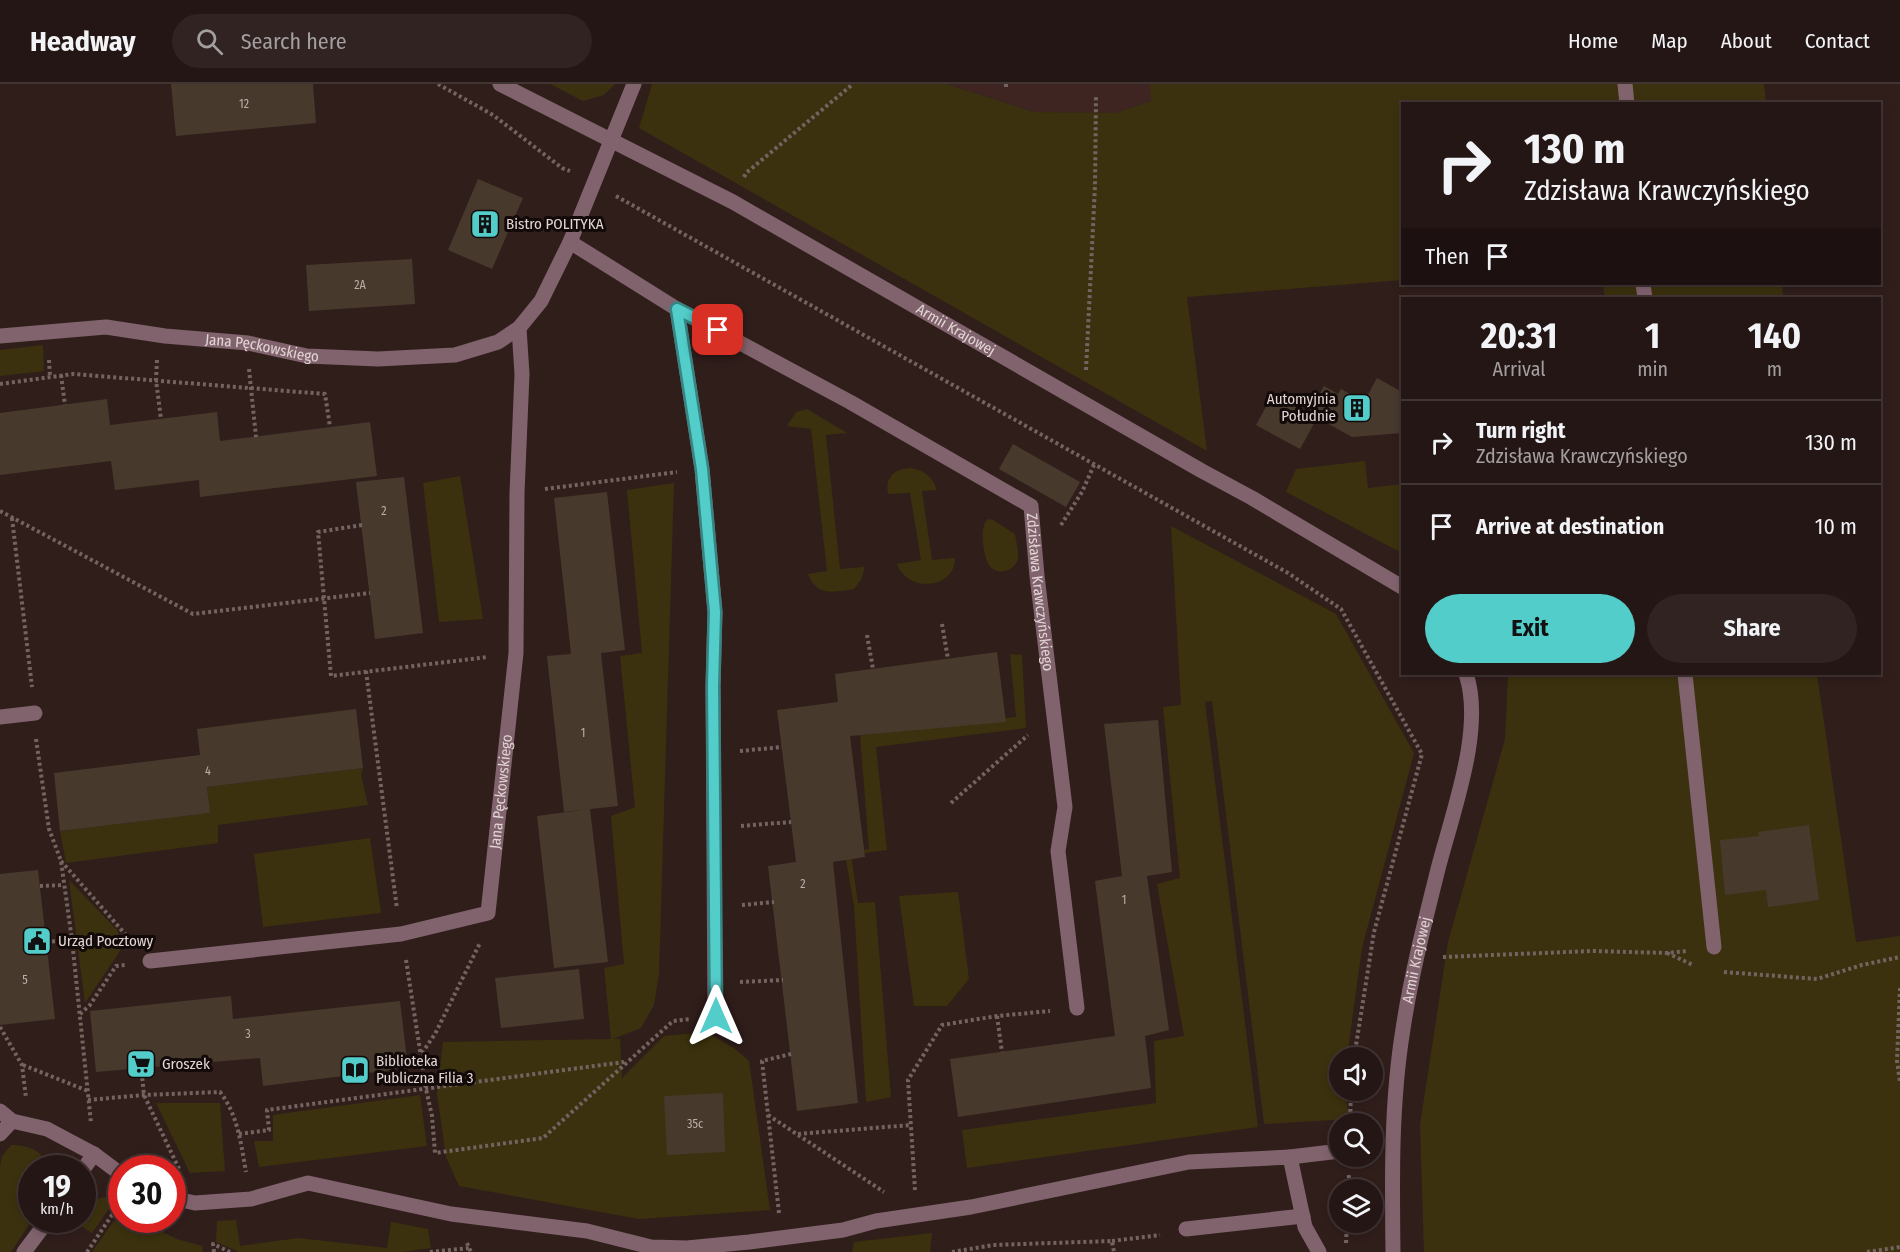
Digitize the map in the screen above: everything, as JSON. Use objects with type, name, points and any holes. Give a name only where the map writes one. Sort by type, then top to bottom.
[{"type":"street","name":"Armii Krajowej","points":[[500,84],[733,202],[1401,585]]},
{"type":"street","name":"Jana Pęckowskiego","points":[[0,336],[106,327],[165,336],[248,343],[307,357],[378,359],[455,355],[498,342],[519,328],[542,301],[570,242],[634,84]]},
{"type":"street","points":[[1625,84],[1627,102]]},
{"type":"street","name":"Zdzisława Krawczyńskiego","points":[[570,242],[677,309],[850,402],[1031,506],[1065,807],[1058,851],[1077,1008]]},
{"type":"street","points":[[677,309],[702,469],[715,612],[713,697],[716,1016]]},
{"type":"street","name":"Jana Pęckowskiego","points":[[488,913],[516,653],[517,493],[522,374],[519,328]]},
{"type":"street","name":"Armii Krajowej","points":[[1393,1252],[1394,1108],[1402,1032],[1415,959],[1468,756],[1472,716],[1470,687],[1466,675]]},
{"type":"street","points":[[1685,675],[1714,947]]},
{"type":"street","points":[[0,717],[35,712]]},
{"type":"street","points":[[150,962],[401,934],[488,913]]},
{"type":"street","points":[[0,1134],[6,1116],[47,1129],[108,1164]]},
{"type":"street","points":[[186,1201],[195,1203],[251,1199],[308,1183],[451,1214],[587,1231],[651,1247],[687,1248],[843,1230],[876,1221],[971,1207],[1189,1162],[1290,1157],[1329,1152]]},
{"type":"street","points":[[1290,1157],[1305,1227],[1319,1252]]},
{"type":"street","points":[[1186,1229],[1303,1216]]},
{"type":"street","points":[[24,1252],[38,1233]]},
{"type":"path","points":[[733,202],[746,173],[852,84]]},
{"type":"path","points":[[1086,370],[1095,186],[1096,97]]},
{"type":"path","points":[[0,384],[73,374],[325,394],[330,427]]},
{"type":"path","points":[[61,375],[65,405]]},
{"type":"path","points":[[156,380],[161,419]]},
{"type":"path","points":[[250,388],[256,437]]},
{"type":"path","points":[[1061,525],[1082,492],[1094,465]]},
{"type":"path","points":[[517,493],[671,473]]},
{"type":"path","points":[[0,511],[193,614],[370,593]]},
{"type":"path","points":[[12,518],[35,712],[35,733],[49,830],[61,861],[72,940],[90,1118]]},
{"type":"path","points":[[362,525],[318,532],[331,676],[516,653]]},
{"type":"path","points":[[942,624],[948,659]]},
{"type":"path","points":[[867,635],[873,669]]},
{"type":"path","points":[[366,672],[401,934],[432,1116],[435,1153],[543,1137],[624,1062],[673,1021],[716,1016]]},
{"type":"path","points":[[951,803],[1039,724],[1052,707]]},
{"type":"path","points":[[730,752],[782,747]]},
{"type":"path","points":[[731,827],[791,822]]},
{"type":"path","points":[[61,861],[150,962]]},
{"type":"path","points":[[40,886],[64,885]]},
{"type":"path","points":[[732,906],[774,902]]},
{"type":"path","points":[[422,1053],[435,1034],[481,941],[488,913]]},
{"type":"path","points":[[46,942],[72,940]]},
{"type":"path","points":[[1415,959],[1592,951],[1667,953],[1714,947]]},
{"type":"path","points":[[1667,953],[1689,964],[1700,966]]},
{"type":"path","points":[[1720,971],[1731,974],[1817,979],[1862,965],[1900,957]]},
{"type":"path","points":[[80,1014],[90,1005],[116,966],[150,962]]},
{"type":"path","points":[[733,982],[783,980]]},
{"type":"path","points":[[1900,988],[1897,1061],[1900,1082]]},
{"type":"path","points":[[917,1214],[908,1080],[942,1025],[997,1016],[1077,1008]]},
{"type":"path","points":[[997,1016],[1002,1052]]},
{"type":"path","points":[[0,1027],[22,1065],[30,1125]]},
{"type":"path","points":[[782,1237],[762,1061],[790,1054]]},
{"type":"path","points":[[239,1134],[269,1130],[267,1110],[624,1062]]},
{"type":"path","points":[[22,1065],[88,1091]]},
{"type":"path","points":[[141,1066],[144,1095],[172,1155]]},
{"type":"path","points":[[88,1100],[220,1092],[231,1105],[251,1199]]},
{"type":"path","points":[[768,1115],[917,1214]]},
{"type":"path","points":[[797,1134],[911,1125]]},
{"type":"path","points":[[87,1252],[108,1221]]},
{"type":"path","points":[[1345,1252],[1346,1233]]},
{"type":"path","points":[[953,1252],[993,1245],[1112,1241],[1160,1235]]},
{"type":"path","points":[[1112,1241],[1114,1252]]},
{"type":"path","points":[[214,1252],[213,1244],[230,1252]]},
{"type":"path","points":[[1867,1252],[1900,1247]]},
{"type":"path","points":[[430,1252],[470,1248],[471,1252]]},
{"type":"shaded area","points":[[550,84],[615,84],[604,95],[583,101]]},
{"type":"shaded area","points":[[652,84],[947,84],[1033,112],[1115,113],[1151,101],[1150,84],[1764,84],[1766,102],[1401,102],[1401,280],[1187,297],[1207,451],[639,128]]},
{"type":"shaded area","points":[[947,84],[1150,84],[1152,101],[1115,113],[1033,112]]},
{"type":"shaded area","points":[[1603,285],[1782,285],[1783,297],[1605,297]]},
{"type":"shaded area","points":[[43,345],[44,371],[0,376],[0,350]]},
{"type":"shaded area","points":[[807,409],[847,433],[826,435],[840,569],[865,567],[861,580],[854,589],[833,592],[821,590],[808,574],[827,571],[811,429],[787,426],[796,412]]},
{"type":"shaded area","points":[[1365,461],[1368,488],[1401,484],[1401,552],[1286,492],[1296,469]]},
{"type":"shaded area","points":[[911,468],[927,475],[937,490],[922,491],[932,560],[955,558],[948,576],[931,584],[911,580],[903,574],[897,564],[921,560],[910,493],[888,494],[887,488],[892,475],[900,470]]},
{"type":"shaded area","points":[[460,476],[483,619],[439,622],[423,483]]},
{"type":"shaded area","points":[[674,483],[659,974],[654,1005],[641,1028],[613,1039],[620,1039],[622,1078],[664,1036],[706,1032],[734,1048],[749,1061],[770,1210],[639,1219],[459,1186],[446,1157],[437,1094],[443,1042],[611,1039],[604,968],[624,964],[611,816],[635,807],[620,656],[642,653],[627,490]]},
{"type":"shaded area","points":[[988,519],[1015,534],[1018,549],[1017,563],[1006,571],[992,569],[987,560],[983,534]]},
{"type":"shaded area","points":[[1171,526],[1336,614],[1414,753],[1362,948],[1348,1047],[1329,1047],[1329,1101],[1346,1101],[1349,1113],[1329,1113],[1329,1120],[1264,1124],[1212,701],[1205,702],[1258,1127],[967,1168],[962,1130],[1156,1103],[1154,1041],[1184,1036],[1157,884],[1180,878],[1163,707],[1181,705]]},
{"type":"shaded area","points":[[1010,654],[1022,655],[1026,728],[876,747],[887,850],[851,855],[858,903],[875,902],[891,1097],[866,1102],[854,906],[845,854],[869,849],[860,735],[1016,717]]},
{"type":"shaded area","points":[[1508,675],[1817,675],[1856,942],[1900,936],[1900,1252],[1424,1252],[1420,1125],[1448,942],[1505,739]]},
{"type":"shaded area","points":[[363,768],[361,775],[368,805],[218,825],[218,843],[66,863],[60,831],[209,813],[207,787]]},
{"type":"shaded area","points":[[370,838],[381,913],[263,927],[254,854]]},
{"type":"shaded area","points":[[69,880],[118,931],[120,951],[85,1003]]},
{"type":"shaded area","points":[[958,892],[969,979],[947,1006],[914,1006],[899,896]]},
{"type":"shaded area","points":[[420,1095],[427,1146],[259,1167],[254,1141],[273,1141],[273,1115]]},
{"type":"shaded area","points":[[156,1103],[220,1103],[225,1171],[190,1173],[186,1165],[186,1155],[181,1155]]},
{"type":"shaded area","points":[[11,1145],[24,1146],[41,1155],[18,1155],[18,1233],[23,1233],[11,1252],[0,1252],[2,1156]]},
{"type":"shaded area","points":[[108,1198],[108,1210],[96,1227],[96,1199]]},
{"type":"shaded area","points":[[236,1220],[240,1246],[298,1238],[387,1248],[391,1222],[428,1229],[431,1248],[402,1252],[239,1252],[216,1242],[217,1221]]},
{"type":"shaded area","points":[[108,1229],[108,1233],[165,1233],[202,1246],[203,1252],[92,1252]]},
{"type":"shaded area","points":[[932,1233],[930,1252],[852,1252],[854,1242]]},
{"type":"building","points":[[171,84],[313,84],[316,123],[176,136]]},
{"type":"building","name":"Bistro POLITYKA","points":[[478,179],[523,198],[492,269],[448,250]]},
{"type":"building","points":[[412,259],[415,304],[309,311],[306,265]]},
{"type":"building","name":"Automyjnia Południe","points":[[1377,378],[1401,391],[1401,433],[1352,437],[1309,413],[1324,386],[1338,394],[1341,389],[1364,402]]},
{"type":"building","points":[[1273,394],[1317,418],[1300,449],[1256,425]]},
{"type":"building","points":[[107,399],[110,425],[217,412],[220,441],[370,422],[377,476],[200,497],[199,480],[115,490],[111,461],[0,475],[0,413]]},
{"type":"building","points":[[1013,444],[1080,482],[1066,507],[999,469]]},
{"type":"building","points":[[404,477],[423,633],[375,639],[356,482]]},
{"type":"building","points":[[607,492],[625,650],[601,653],[618,806],[564,812],[547,656],[571,654],[554,498]]},
{"type":"building","points":[[997,652],[1006,722],[850,736],[865,857],[833,862],[858,1103],[797,1111],[768,866],[796,862],[777,710],[838,702],[835,674]]},
{"type":"building","points":[[356,709],[363,768],[207,787],[210,813],[60,831],[54,773],[200,755],[197,729]]},
{"type":"building","points":[[1158,720],[1172,872],[1147,876],[1169,1030],[1145,1036],[1151,1088],[958,1117],[950,1059],[1115,1036],[1095,881],[1122,876],[1104,724]]},
{"type":"building","points":[[590,809],[608,962],[554,968],[537,816]]},
{"type":"building","points":[[1809,825],[1819,900],[1768,907],[1766,890],[1725,895],[1720,840],[1759,836],[1758,832]]},
{"type":"building","points":[[38,870],[55,1019],[0,1025],[0,874]]},
{"type":"building","points":[[579,969],[584,1019],[501,1028],[495,978]]},
{"type":"building","points":[[231,996],[233,1019],[400,1001],[408,1068],[263,1086],[260,1058],[96,1072],[90,1011]]},
{"type":"building","points":[[723,1093],[725,1152],[667,1155],[664,1096]]},
{"type":"place","name":"Bistro POLITYKA","points":[[485,224]]},
{"type":"place","name":"Automyjnia Południe","points":[[1357,408]]},
{"type":"place","name":"Urząd Pocztowy","points":[[37,941]]},
{"type":"place","name":"Groszek","points":[[141,1064]]},
{"type":"place","name":"Biblioteka Publiczna Filia 3","points":[[355,1070]]},
{"type":"route","points":[[716,1016],[713,686],[715,612],[702,469],[677,309],[718,330]]}]
